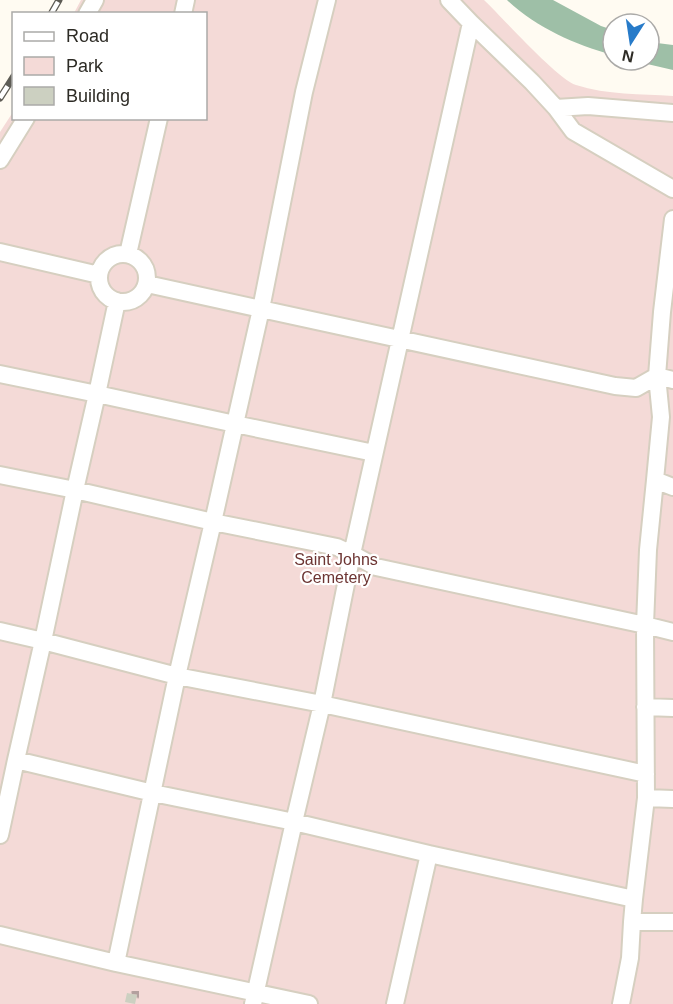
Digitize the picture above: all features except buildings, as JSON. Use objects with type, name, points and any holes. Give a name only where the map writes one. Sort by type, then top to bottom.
[{"type":"lane","points":[[117,963],[177,676],[261,309],[304,92],[327,0]]},
{"type":"lane","points":[[449,0],[532,82],[573,131],[673,189]]},
{"type":"lane","points":[[255,998],[322,704],[374,453],[471,23]]},
{"type":"lane","points":[[556,108],[588,106],[673,113]]},
{"type":"lane","points":[[0,160],[25,120]]},
{"type":"lane","points":[[128,254],[159,120]]},
{"type":"lane","points":[[621,1004],[630,958],[634,899],[646,798],[645,625],[648,550],[665,378],[663,302],[673,219]]},
{"type":"lane","points":[[0,252],[99,276]]},
{"type":"lane","points":[[128,254],[136,257],[143,265],[147,284],[139,296],[130,301],[117,301],[104,293],[99,276],[104,262],[111,257],[128,254]]},
{"type":"lane","points":[[147,284],[615,386],[636,388],[665,378]]},
{"type":"lane","points":[[1,824],[117,301]]},
{"type":"lane","points":[[0,374],[374,453]]},
{"type":"lane","points":[[0,475],[337,547],[376,567],[673,632]]},
{"type":"lane","points":[[655,480],[673,487]]},
{"type":"lane","points":[[0,632],[177,676],[322,704],[646,774]]},
{"type":"lane","points":[[645,707],[673,708]]},
{"type":"lane","points":[[16,760],[153,793],[294,822],[634,899]]},
{"type":"lane","points":[[646,798],[673,799]]},
{"type":"lane","points":[[395,1004],[429,854]]},
{"type":"lane","points":[[632,922],[673,922]]},
{"type":"lane","points":[[0,935],[255,998],[309,1004]]},
{"type":"green space","name":"Saint Johns Cemetery","points":[[81,0],[484,0],[543,60],[576,85],[612,92],[673,96],[673,1004],[0,1004],[0,132],[12,114],[12,120],[207,120],[207,12],[75,12]]},
{"type":"shaded area","points":[[507,0],[553,0],[601,26],[601,51],[543,27]]},
{"type":"shaded area","points":[[661,44],[673,45],[673,70],[661,67]]},
{"type":"railway","points":[[52,12],[59,0]]},
{"type":"railway","points":[[0,98],[12,79]]}]
